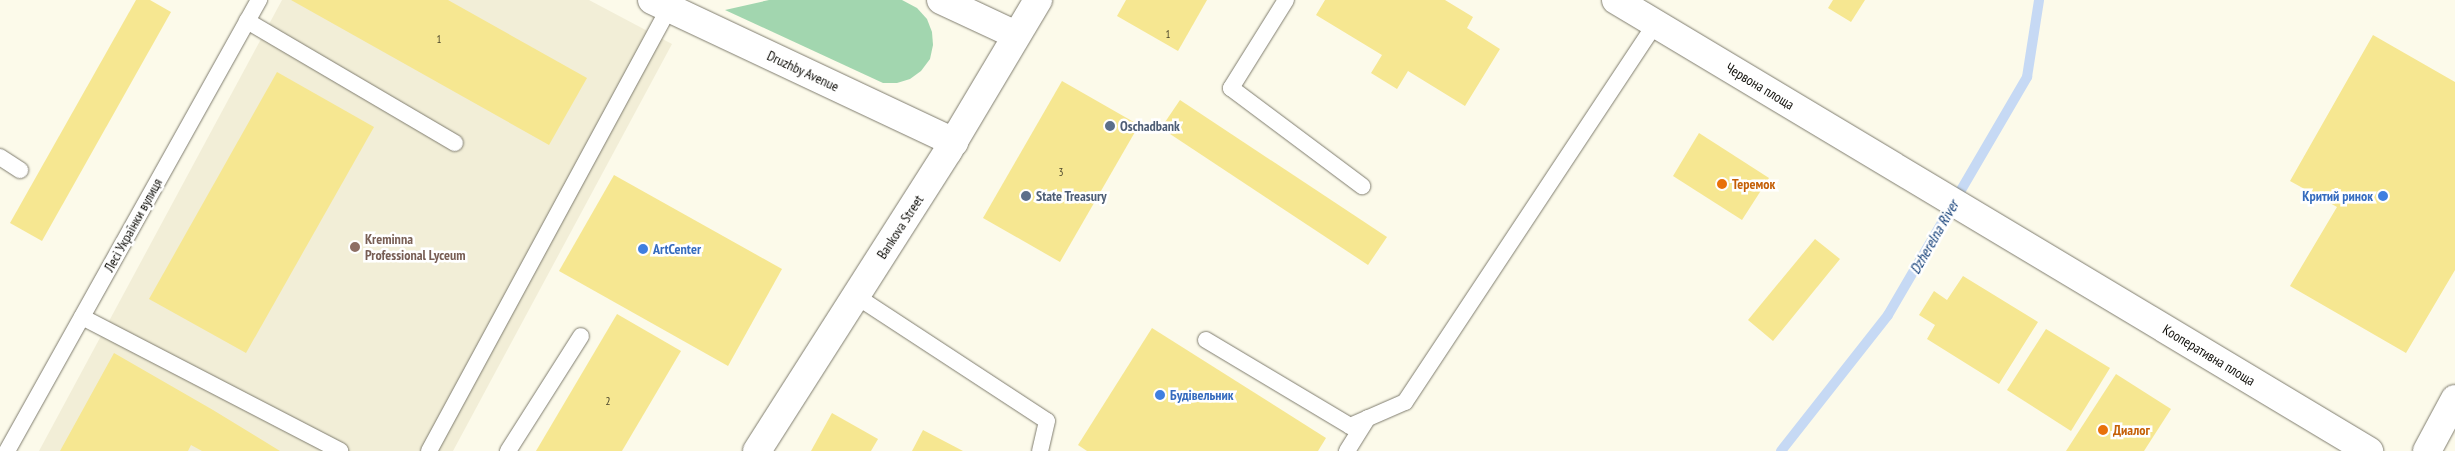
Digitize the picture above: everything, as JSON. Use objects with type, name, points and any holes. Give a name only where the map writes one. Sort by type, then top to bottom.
[{"type":"street","points":[[941,0],[1016,36]]},
{"type":"street","name":"Bankova Street","points":[[757,451],[954,142],[1038,0]]},
{"type":"street","name":"Червона площа","points":[[1616,0],[2048,260]]},
{"type":"street","name":"Druzhby Avenue","points":[[661,4],[954,142]]},
{"type":"street","name":"Кооперативна площа","points":[[2048,260],[2370,451]]},
{"type":"street","points":[[2427,451],[2455,399]]},
{"type":"lane","name":"Лесі Українки вулиця","points":[[7,451],[259,0]]},
{"type":"lane","points":[[1286,0],[1231,88],[1362,186]]},
{"type":"lane","points":[[429,451],[661,4]]},
{"type":"lane","points":[[247,21],[455,143]]},
{"type":"lane","points":[[1206,340],[1350,426],[1405,402],[1655,25]]},
{"type":"lane","points":[[0,157],[20,170]]},
{"type":"lane","points":[[856,296],[1047,421],[1040,451]]},
{"type":"lane","points":[[82,317],[340,451]]},
{"type":"lane","points":[[508,451],[581,336]]},
{"type":"lane","points":[[1346,451],[1368,418]]},
{"type":"shaded area","name":"Kreminna Professional Lyceum","points":[[282,0],[589,0],[672,44],[453,451],[39,451]]},
{"type":"green space","points":[[769,0],[902,0],[917,8],[927,19],[932,32],[933,45],[930,59],[921,71],[910,79],[897,83],[883,83],[725,10]]},
{"type":"building","points":[[136,0],[150,0],[171,12],[42,241],[10,223]]},
{"type":"building","points":[[291,0],[448,0],[587,78],[549,145]]},
{"type":"building","points":[[1126,0],[1207,0],[1178,51],[1117,16]]},
{"type":"building","points":[[1325,0],[1445,0],[1473,17],[1467,28],[1500,49],[1465,106],[1408,71],[1397,89],[1371,73],[1382,55],[1316,15]]},
{"type":"building","points":[[1833,0],[1865,0],[1851,22],[1828,8]]},
{"type":"building","points":[[2373,35],[2455,82],[2455,270],[2406,353],[2290,286],[2337,207],[2290,181]]},
{"type":"building","points":[[277,72],[374,127],[246,353],[149,299]]},
{"type":"building","points":[[1062,81],[1139,125],[1060,262],[983,218]]},
{"type":"building","points":[[1180,100],[1387,237],[1368,265],[1161,128]]},
{"type":"building","points":[[1699,133],[1769,178],[1742,220],[1673,176]]},
{"type":"building","points":[[614,175],[782,269],[728,366],[559,271]]},
{"type":"building","points":[[1815,239],[1840,259],[1773,341],[1748,320]]},
{"type":"building","points":[[1963,276],[2038,322],[1999,384],[1927,339],[1935,325],[1919,315],[1934,291],[1947,300]]},
{"type":"building","points":[[617,314],[681,351],[622,451],[536,451]]},
{"type":"building","points":[[1152,328],[1326,438],[1318,451],[1087,451],[1078,445]]},
{"type":"building","points":[[2046,329],[2110,368],[2071,431],[2007,390]]},
{"type":"building","points":[[114,353],[280,451],[202,451],[191,445],[188,451],[60,451]]},
{"type":"building","points":[[2116,374],[2171,409],[2144,451],[2066,451]]},
{"type":"building","points":[[832,413],[878,439],[871,451],[811,451]]},
{"type":"building","points":[[923,430],[963,451],[912,451]]},
{"type":"waterway","name":"Dzherelna River","points":[[1781,451],[1888,315],[2027,77],[2039,0]]},
{"type":"place","name":"Oschadbank","points":[[1110,126]]},
{"type":"place","name":"Теремок","points":[[1722,184]]},
{"type":"place","name":"State Treasury","points":[[1026,196]]},
{"type":"place","name":"Критий ринок","points":[[2383,196]]},
{"type":"place","name":"Kreminna Professional Lyceum","points":[[355,247]]},
{"type":"place","name":"ArtCenter","points":[[643,249]]},
{"type":"place","name":"Будівельник","points":[[1160,395]]},
{"type":"place","name":"Диалог","points":[[2103,430]]}]
